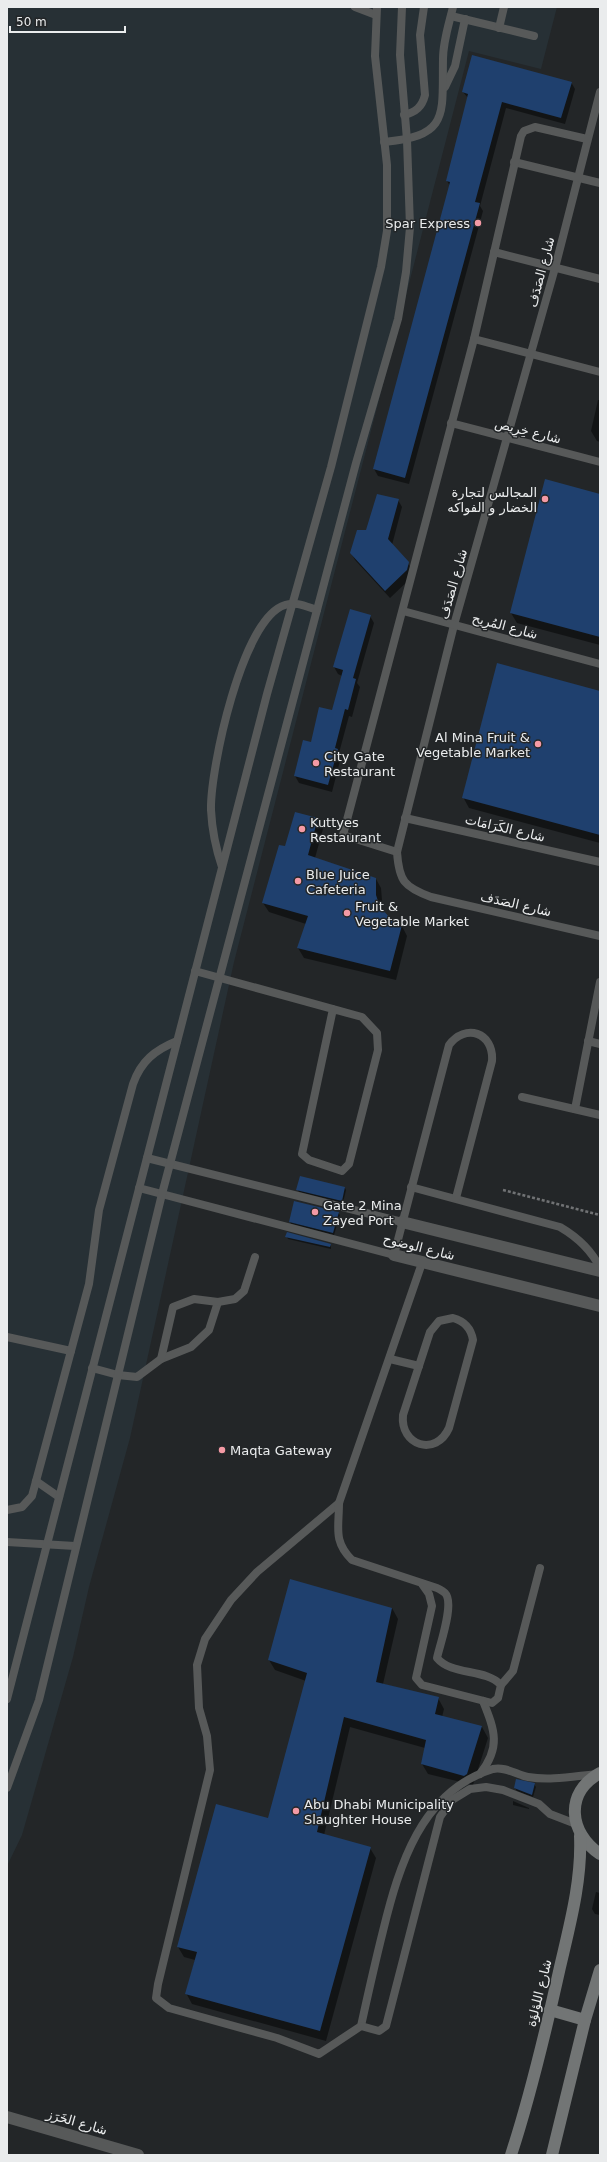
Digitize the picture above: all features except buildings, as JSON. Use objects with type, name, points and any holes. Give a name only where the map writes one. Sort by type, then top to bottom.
[{"type":"street","name":"شارع الوضوح","points":[[402,1222],[600,1271]]},
{"type":"street","name":"شارع الوضوح","points":[[394,1255],[600,1306]]},
{"type":"street","points":[[600,1773],[587,1782],[578,1795],[575,1809],[576,1824],[580,1836],[589,1847],[600,1854]]},
{"type":"street","name":"شارع اللؤلؤة","points":[[511,2155],[550,2010],[579,1876],[581,1858],[580,1836]]},
{"type":"street","points":[[552,2155],[585,2020],[600,1970]]},
{"type":"street","points":[[550,2010],[585,2020]]},
{"type":"street","name":"شارع الخَرَز","points":[[7,2117],[138,2155]]},
{"type":"lane","points":[[7,1699],[146,1158],[222,868],[331,467],[381,267],[387,231],[388,202],[387,165],[375,56],[377,11],[355,7]]},
{"type":"lane","points":[[7,1788],[39,1700],[75,1546],[162,1194],[358,456],[398,319],[406,272],[410,226],[407,140],[400,55],[402,7]]},
{"type":"lane","points":[[404,115],[417,110],[424,101],[425,95],[420,36],[424,7]]},
{"type":"lane","points":[[384,142],[407,140],[430,131],[440,112],[444,88],[444,50],[453,7]]},
{"type":"lane","points":[[499,28],[504,7]]},
{"type":"lane","points":[[451,16],[534,36]]},
{"type":"lane","points":[[444,88],[455,66],[465,19]]},
{"type":"lane","name":"شارع الصَدَف","points":[[600,95],[587,139],[555,268],[454,625],[397,852],[399,873],[412,890],[431,897],[600,936]]},
{"type":"lane","points":[[397,852],[343,835],[403,611],[450,423],[474,339],[514,162],[521,136],[524,131],[529,128],[535,127],[587,139]]},
{"type":"lane","points":[[514,162],[600,183]]},
{"type":"lane","points":[[494,252],[600,279]]},
{"type":"lane","points":[[474,339],[600,372]]},
{"type":"lane","name":"شارع خِرِيص","points":[[450,423],[600,462]]},
{"type":"lane","points":[[222,868],[212,828],[212,792],[237,679],[249,649],[262,626],[272,614],[283,605],[293,603],[318,610]]},
{"type":"lane","name":"شارع المُرِيح","points":[[403,611],[600,664]]},
{"type":"lane","name":"شارع الكَرَامَات","points":[[405,818],[600,862]]},
{"type":"lane","points":[[195,971],[220,978],[333,1009],[362,1017],[376,1033],[378,1050],[349,1164],[342,1171],[309,1160],[302,1154],[333,1009]]},
{"type":"lane","points":[[575,1109],[600,982]]},
{"type":"lane","points":[[394,1255],[448,1045],[458,1035],[472,1033],[489,1042],[493,1054],[456,1198]]},
{"type":"lane","points":[[7,1510],[17,1509],[26,1504],[32,1496],[92,1271],[99,1210],[136,1075],[147,1058],[163,1046],[177,1041]]},
{"type":"lane","points":[[588,1041],[600,1044]]},
{"type":"lane","points":[[522,1097],[600,1114]]},
{"type":"lane","name":"شارع الوضوح","points":[[146,1158],[402,1222]]},
{"type":"lane","points":[[411,1187],[560,1227],[581,1241],[589,1250],[600,1268]]},
{"type":"lane","name":"شارع الوضوح","points":[[139,1188],[394,1255]]},
{"type":"lane","points":[[162,1359],[173,1307],[194,1299],[218,1302],[235,1299],[244,1290],[255,1257]]},
{"type":"lane","points":[[422,1263],[340,1503],[339,1542],[344,1552],[352,1560],[384,1569],[422,1584],[437,1588],[445,1593],[449,1602],[437,1658],[446,1665],[496,1679],[502,1685]]},
{"type":"lane","points":[[92,1368],[118,1375],[137,1377],[162,1359],[191,1347],[209,1330],[218,1302]]},
{"type":"lane","points":[[446,1319],[459,1320],[469,1328],[473,1340],[449,1428],[442,1439],[431,1444],[418,1443],[412,1440],[407,1435],[402,1422],[419,1366],[430,1332],[439,1321],[446,1319]]},
{"type":"lane","points":[[7,1337],[71,1351]]},
{"type":"lane","points":[[390,1358],[419,1366]]},
{"type":"lane","points":[[36,1481],[59,1497]]},
{"type":"lane","points":[[340,1503],[257,1572],[232,1600],[205,1639],[197,1665],[199,1708],[207,1736],[210,1770],[158,1984],[156,1998],[169,2008],[277,2038],[319,2054],[361,2026],[395,1883],[409,1848],[423,1823],[436,1805],[464,1782],[495,1768],[512,1771],[528,1777],[555,1778],[600,1773]]},
{"type":"lane","points":[[7,1542],[75,1546]]},
{"type":"lane","points":[[422,1584],[429,1594],[432,1606],[416,1678],[422,1685],[492,1703],[498,1698],[502,1685],[513,1671],[540,1568]]},
{"type":"lane","points":[[480,1775],[491,1760],[495,1741],[491,1722],[482,1701]]},
{"type":"lane","points":[[361,2026],[379,2031],[386,2026],[440,1818],[452,1800],[470,1790],[486,1787],[503,1790],[539,1804],[550,1814],[576,1824]]},
{"type":"path","points":[[503,1190],[600,1215]]},
{"type":"shaded area","points":[[7,7],[557,7],[541,69],[469,51],[234,962],[130,1438],[89,1587],[73,1657],[22,1835],[7,1866]]},
{"type":"place","name":"Spar Express","points":[[478,223]]},
{"type":"place","name":"المجالس لتجارة الخضار و الفواكه","points":[[545,499]]},
{"type":"place","name":"Al Mina Fruit & Vegetable Market","points":[[538,744]]},
{"type":"place","name":"City Gate Restaurant","points":[[316,763]]},
{"type":"place","name":"Kuttyes Restaurant","points":[[302,829]]},
{"type":"place","name":"Blue Juice Cafeteria","points":[[298,881]]},
{"type":"place","name":"Fruit & Vegetable Market","points":[[347,913]]},
{"type":"place","name":"Gate 2 Mina Zayed Port","points":[[315,1212]]},
{"type":"place","name":"Maqta Gateway","points":[[222,1450]]},
{"type":"place","name":"Abu Dhabi Municipality Slaughter House","points":[[296,1811]]}]
